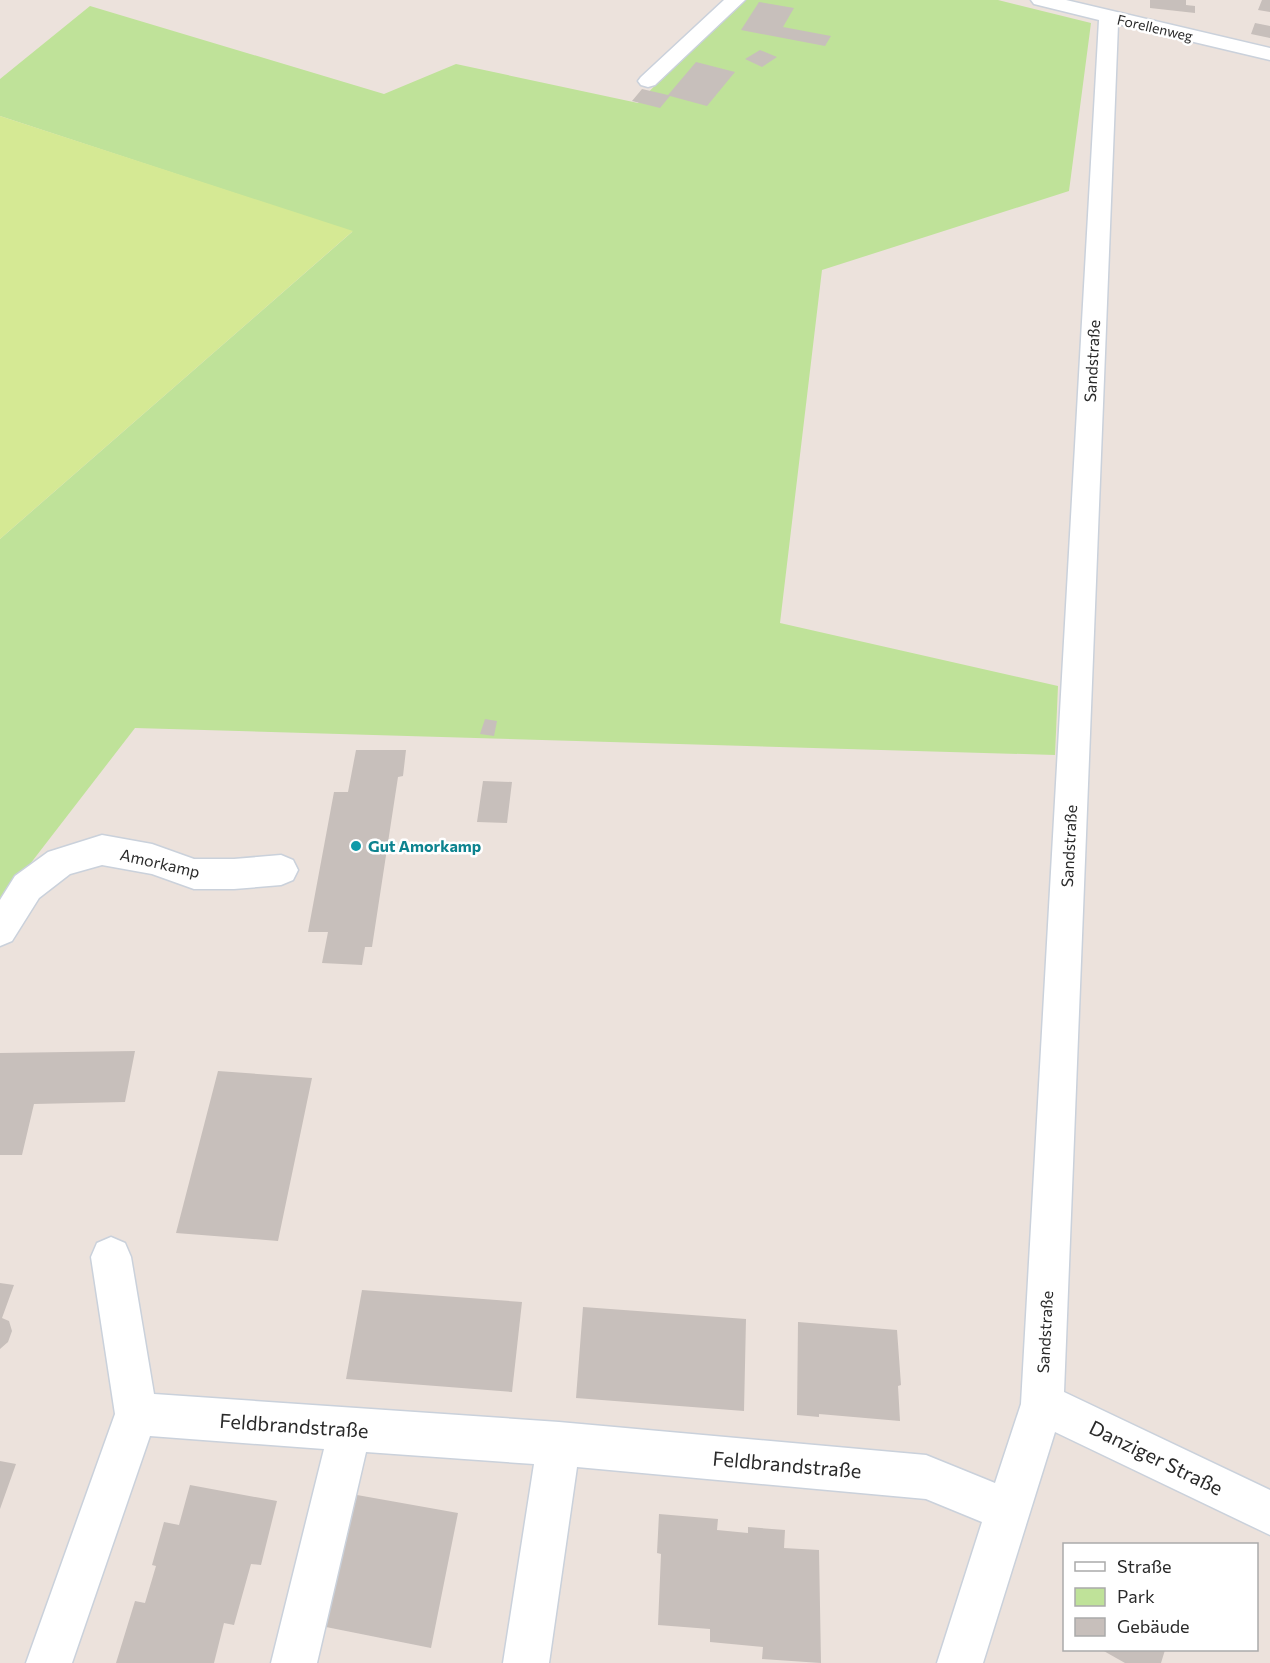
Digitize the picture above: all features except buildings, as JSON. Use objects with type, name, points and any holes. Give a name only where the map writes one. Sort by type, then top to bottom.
[{"type":"street","points":[[648,81],[735,0]]},
{"type":"street","name":"Forellenweg","points":[[1041,0],[1270,54]]},
{"type":"street","name":"Sandstraße","points":[[960,1663],[1042,1404],[1109,17]]},
{"type":"street","name":"Amorkamp","points":[[0,930],[27,887],[60,862],[102,850],[152,859],[194,873],[234,874],[281,870]]},
{"type":"street","points":[[50,1663],[136,1414],[111,1257]]},
{"type":"street","name":"Danziger Straße","points":[[1042,1404],[1270,1513]]},
{"type":"street","name":"Feldbrandstraße","points":[[136,1414],[559,1444],[927,1477],[1009,1511]]},
{"type":"street","points":[[294,1663],[350,1430]]},
{"type":"street","points":[[526,1663],[559,1444]]},
{"type":"green space","points":[[738,0],[998,0],[1091,23],[1069,191],[822,270],[780,623],[1058,686],[1055,755],[135,728],[0,903],[0,539],[352,232],[0,116],[0,79],[90,6],[384,94],[456,64],[638,103]]},
{"type":"green space","points":[[0,116],[353,231],[0,539]]},
{"type":"place","name":"Gut Amorkamp","points":[[356,846]]}]
